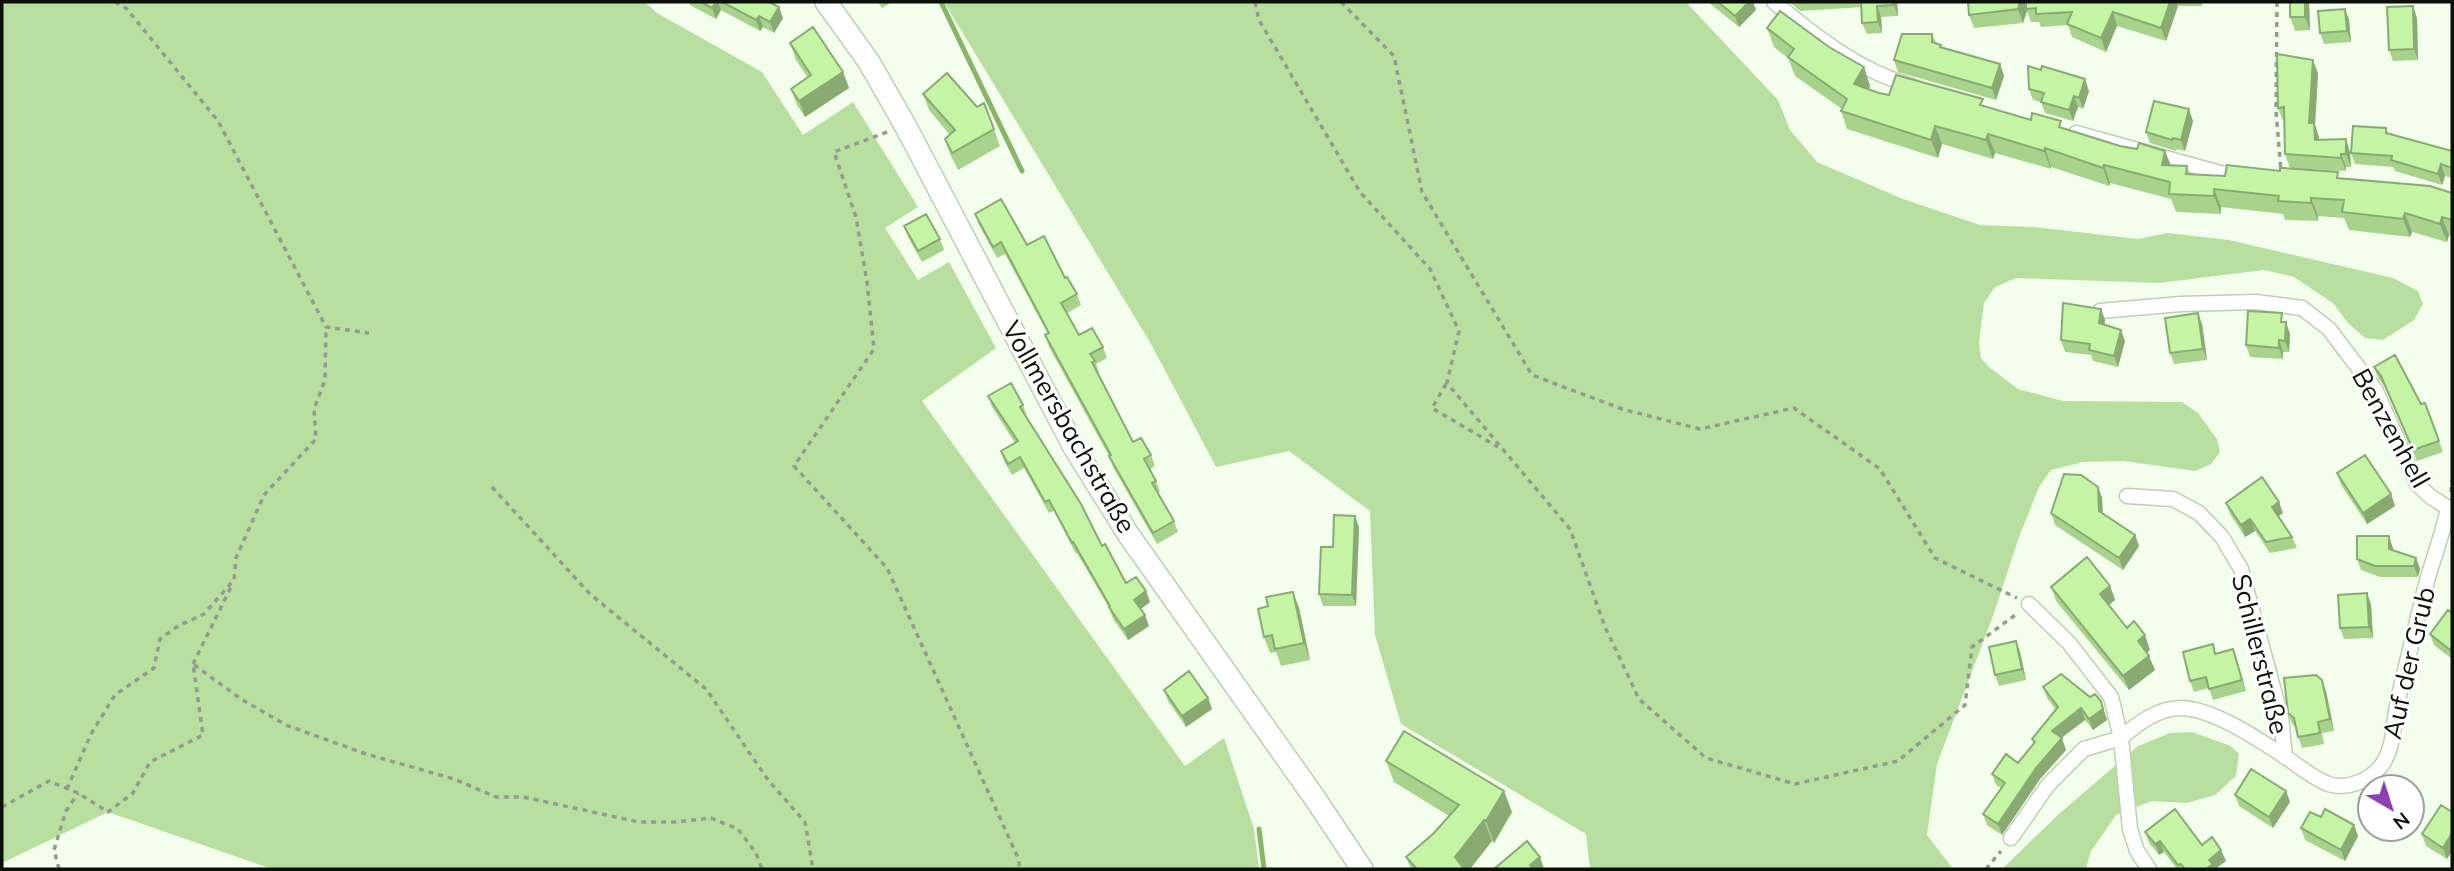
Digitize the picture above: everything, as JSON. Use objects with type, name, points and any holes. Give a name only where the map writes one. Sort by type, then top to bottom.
[{"type":"main road","name":"Vollmersbachstraße","points":[[827,2],[869,62],[905,125],[1082,460],[1135,544],[1363,869]]},
{"type":"street","points":[[1774,2],[1819,39],[1884,78],[1924,90]]},
{"type":"street","points":[[2059,128],[2220,173],[2282,177]]},
{"type":"street","name":"Benzenhell","points":[[2100,312],[2180,304],[2256,302],[2302,308],[2329,329],[2376,391],[2417,484],[2431,497],[2450,506]]},
{"type":"street","name":"Schillerstraße","points":[[2127,496],[2173,499],[2199,513],[2222,537],[2241,569],[2281,717],[2285,757]]},
{"type":"street","name":"Auf der Grub","points":[[2011,838],[2048,785],[2084,749],[2121,738],[2138,723],[2162,711],[2182,708],[2221,720],[2312,776],[2330,784],[2355,784],[2367,778],[2379,768],[2388,755],[2424,592],[2450,506]]},
{"type":"street","points":[[2029,604],[2069,643],[2111,696],[2121,738],[2130,829],[2137,851],[2149,869]]},
{"type":"path","points":[[2,807],[49,781],[78,793],[108,812],[134,793],[150,762],[203,735],[193,664],[234,580],[236,558],[264,495],[316,439],[314,409],[325,380],[326,327],[218,121],[127,8],[115,2]]},
{"type":"path","points":[[1255,2],[1259,20],[1360,192],[1430,269],[1459,331],[1447,383],[1432,408],[1503,449]]},
{"type":"path","points":[[1341,2],[1394,55],[1422,191],[1532,375],[1622,409],[1700,429],[1794,408],[1880,470],[1935,558],[2029,604],[1972,647],[1965,705],[1898,761],[1795,784],[1706,758],[1639,699],[1605,627],[1570,529],[1447,383]]},
{"type":"path","points":[[2277,2],[2276,111],[2282,177]]},
{"type":"path","points":[[905,125],[834,152],[856,217],[867,282],[874,349],[794,466],[887,568],[1019,860],[1019,869]]},
{"type":"path","points":[[326,327],[369,333]]},
{"type":"path","points":[[492,487],[590,594],[706,689],[768,780],[805,822],[813,869]]},
{"type":"path","points":[[67,789],[91,734],[115,695],[153,668],[160,639],[178,626],[204,614],[234,580]]},
{"type":"path","points":[[193,664],[242,699],[286,725],[366,754],[454,779],[496,797],[523,797],[639,822],[711,818],[738,829],[756,853],[762,869]]},
{"type":"path","points":[[59,869],[54,850],[66,811],[78,793]]},
{"type":"path","points":[[1986,869],[2011,838]]},
{"type":"green space","points":[[2,2],[645,2],[657,13],[762,72],[803,135],[853,102],[918,207],[885,228],[918,280],[949,262],[996,348],[922,401],[1185,766],[1224,738],[1254,829],[1259,869],[272,869],[108,812],[2,863]]},
{"type":"green space","points":[[944,2],[1686,2],[1778,100],[1790,130],[1817,162],[1903,199],[1980,225],[2034,227],[2138,239],[2168,233],[2229,240],[2393,278],[2418,291],[2423,304],[2414,320],[2383,340],[2365,338],[2348,323],[2333,303],[2294,277],[2264,270],[2159,283],[2016,278],[1995,287],[1984,303],[1979,342],[1981,358],[2018,389],[2063,401],[2182,402],[2198,413],[2217,439],[2220,452],[2211,464],[2195,471],[2124,461],[2083,462],[2051,470],[2039,487],[1937,764],[1927,835],[1953,869],[1590,869],[1586,834],[1401,724],[1375,635],[1370,511],[1289,451],[1216,467],[1151,344]]},
{"type":"green space","points":[[2192,732],[2231,746],[2239,754],[2236,776],[2215,795],[2187,803],[2152,801],[2116,815],[2091,851],[2086,869],[2002,869],[2060,813],[2138,746],[2170,733]]},
{"type":"building","points":[[701,2],[716,2],[712,8]]},
{"type":"building","points":[[722,2],[769,2],[779,7],[770,22],[759,16],[756,20]]},
{"type":"building","points":[[1718,2],[1749,2],[1735,16]]},
{"type":"building","points":[[1861,2],[1893,2],[1894,5],[1877,6],[1878,22],[1862,23]]},
{"type":"building","points":[[1968,2],[2020,2],[2018,9],[1969,15]]},
{"type":"building","points":[[2026,2],[2170,2],[2161,28],[2113,12],[2101,38],[2067,24],[2072,12],[2036,14],[2036,8],[2026,9]]},
{"type":"building","points":[[2290,2],[2305,2],[2305,17],[2290,17]]},
{"type":"building","points":[[2413,6],[2414,49],[2389,50],[2387,7]]},
{"type":"building","points":[[2345,9],[2347,31],[2320,33],[2318,11]]},
{"type":"building","points":[[1780,11],[1829,47],[1864,67],[1854,84],[1879,93],[1889,95],[1896,75],[1983,99],[1980,105],[2031,120],[2032,113],[2061,121],[2059,127],[2120,146],[2137,149],[2139,143],[2165,151],[2162,165],[2187,166],[2186,174],[2225,176],[2227,165],[2280,171],[2280,168],[2284,168],[2338,172],[2337,178],[2430,186],[2452,193],[2452,220],[2442,217],[2440,224],[2405,213],[2403,219],[2342,212],[2344,200],[2311,198],[2311,203],[2278,201],[2279,196],[2214,189],[2214,196],[2169,194],[2170,182],[2104,165],[2103,168],[2045,148],[2044,151],[1988,134],[1986,140],[1935,126],[1931,140],[1841,111],[1847,99],[1788,57],[1794,49],[1767,28]]},
{"type":"building","points":[[813,27],[843,72],[799,101],[791,89],[811,75],[790,43]]},
{"type":"building","points":[[1902,34],[1932,34],[1932,42],[1941,45],[1940,47],[2000,64],[1992,88],[1894,60]]},
{"type":"building","points":[[2277,54],[2313,60],[2309,123],[2314,123],[2315,140],[2346,139],[2346,154],[2341,154],[2341,158],[2285,154],[2284,107],[2278,108]]},
{"type":"building","points":[[2028,66],[2041,70],[2042,66],[2085,79],[2079,98],[2074,96],[2069,110],[2041,102],[2044,93],[2029,89]]},
{"type":"building","points":[[947,73],[977,107],[984,103],[994,129],[952,153],[945,139],[955,130],[923,94]]},
{"type":"building","points":[[2154,101],[2189,109],[2181,140],[2146,132]]},
{"type":"building","points":[[2353,126],[2386,128],[2386,133],[2452,151],[2452,168],[2441,164],[2438,174],[2391,160],[2392,156],[2351,153]]},
{"type":"building","points":[[1001,199],[1027,245],[1044,236],[1065,278],[1067,277],[1077,294],[1061,303],[1079,335],[1092,328],[1103,347],[1090,354],[1095,361],[1092,362],[1133,442],[1141,438],[1151,455],[1144,459],[1156,481],[1152,483],[1174,521],[1153,533],[1045,335],[1049,333],[1001,242],[993,247],[975,214]]},
{"type":"building","points":[[926,214],[940,239],[918,251],[904,226]]},
{"type":"building","points":[[2063,303],[2101,309],[2099,323],[2121,330],[2114,356],[2089,350],[2090,344],[2061,340]]},
{"type":"building","points":[[2248,311],[2282,313],[2281,322],[2286,322],[2285,341],[2279,340],[2279,348],[2246,345]]},
{"type":"building","points":[[2198,313],[2203,349],[2170,353],[2165,318]]},
{"type":"building","points":[[2395,355],[2421,404],[2425,403],[2439,441],[2413,450],[2381,376],[2374,367]]},
{"type":"building","points":[[1011,383],[1023,405],[1020,407],[1081,504],[1102,546],[1105,544],[1126,583],[1136,577],[1146,591],[1134,600],[1145,615],[1124,629],[1049,500],[1045,502],[1020,457],[1008,464],[1001,451],[1018,441],[988,396]]},
{"type":"building","points":[[2365,455],[2391,494],[2363,513],[2337,473]]},
{"type":"building","points":[[2064,474],[2081,475],[2098,487],[2099,511],[2135,535],[2119,558],[2051,513]]},
{"type":"building","points":[[2262,477],[2279,502],[2272,507],[2292,537],[2266,542],[2250,519],[2241,525],[2226,503]]},
{"type":"building","points":[[1334,515],[1355,516],[1352,595],[1319,594],[1321,547],[1333,547]]},
{"type":"building","points":[[2357,536],[2389,536],[2389,549],[2416,558],[2414,566],[2375,566],[2357,559]]},
{"type":"building","points":[[2087,557],[2110,586],[2100,594],[2127,628],[2134,621],[2145,635],[2138,641],[2149,656],[2123,676],[2051,587]]},
{"type":"building","points":[[1293,592],[1304,643],[1275,649],[1272,635],[1264,637],[1258,609],[1268,606],[1266,597]]},
{"type":"building","points":[[2367,593],[2369,627],[2340,628],[2338,595]]},
{"type":"building","points":[[2448,610],[2452,613],[2450,650],[2430,634]]},
{"type":"building","points":[[2016,641],[2022,669],[1995,675],[1989,647]]},
{"type":"building","points":[[2213,644],[2215,654],[2233,649],[2242,680],[2209,689],[2206,677],[2190,681],[2183,652]]},
{"type":"building","points":[[1189,671],[1208,698],[1182,716],[1164,690]]},
{"type":"building","points":[[2061,674],[2090,697],[2095,694],[2103,709],[2089,719],[2081,708],[2052,731],[2062,738],[2036,768],[1998,824],[1983,814],[2005,783],[1992,774],[2006,754],[2018,763],[2035,742],[2032,739],[2058,707],[2043,687]]},
{"type":"building","points":[[2316,675],[2322,680],[2330,719],[2318,722],[2320,733],[2298,737],[2294,718],[2288,713],[2284,678]]},
{"type":"building","points":[[1404,731],[1504,791],[1486,821],[1484,820],[1455,857],[1464,869],[1417,869],[1406,857],[1433,834],[1459,805],[1386,761]]},
{"type":"building","points":[[2251,769],[2286,791],[2269,817],[2235,795]]},
{"type":"building","points":[[2441,805],[2452,812],[2452,833],[2443,848],[2426,837],[2426,828]]},
{"type":"building","points":[[2175,809],[2202,845],[2212,837],[2221,850],[2209,860],[2213,864],[2206,869],[2185,869],[2181,864],[2178,865],[2160,841],[2155,844],[2145,832]]},
{"type":"building","points":[[2325,809],[2354,825],[2341,850],[2301,828],[2310,812],[2321,817]]},
{"type":"building","points":[[1527,841],[1540,857],[1530,865],[1534,869],[1494,869]]},
{"type":"waterway","points":[[941,2],[1022,171]]},
{"type":"waterway","points":[[1259,829],[1264,869]]}]
